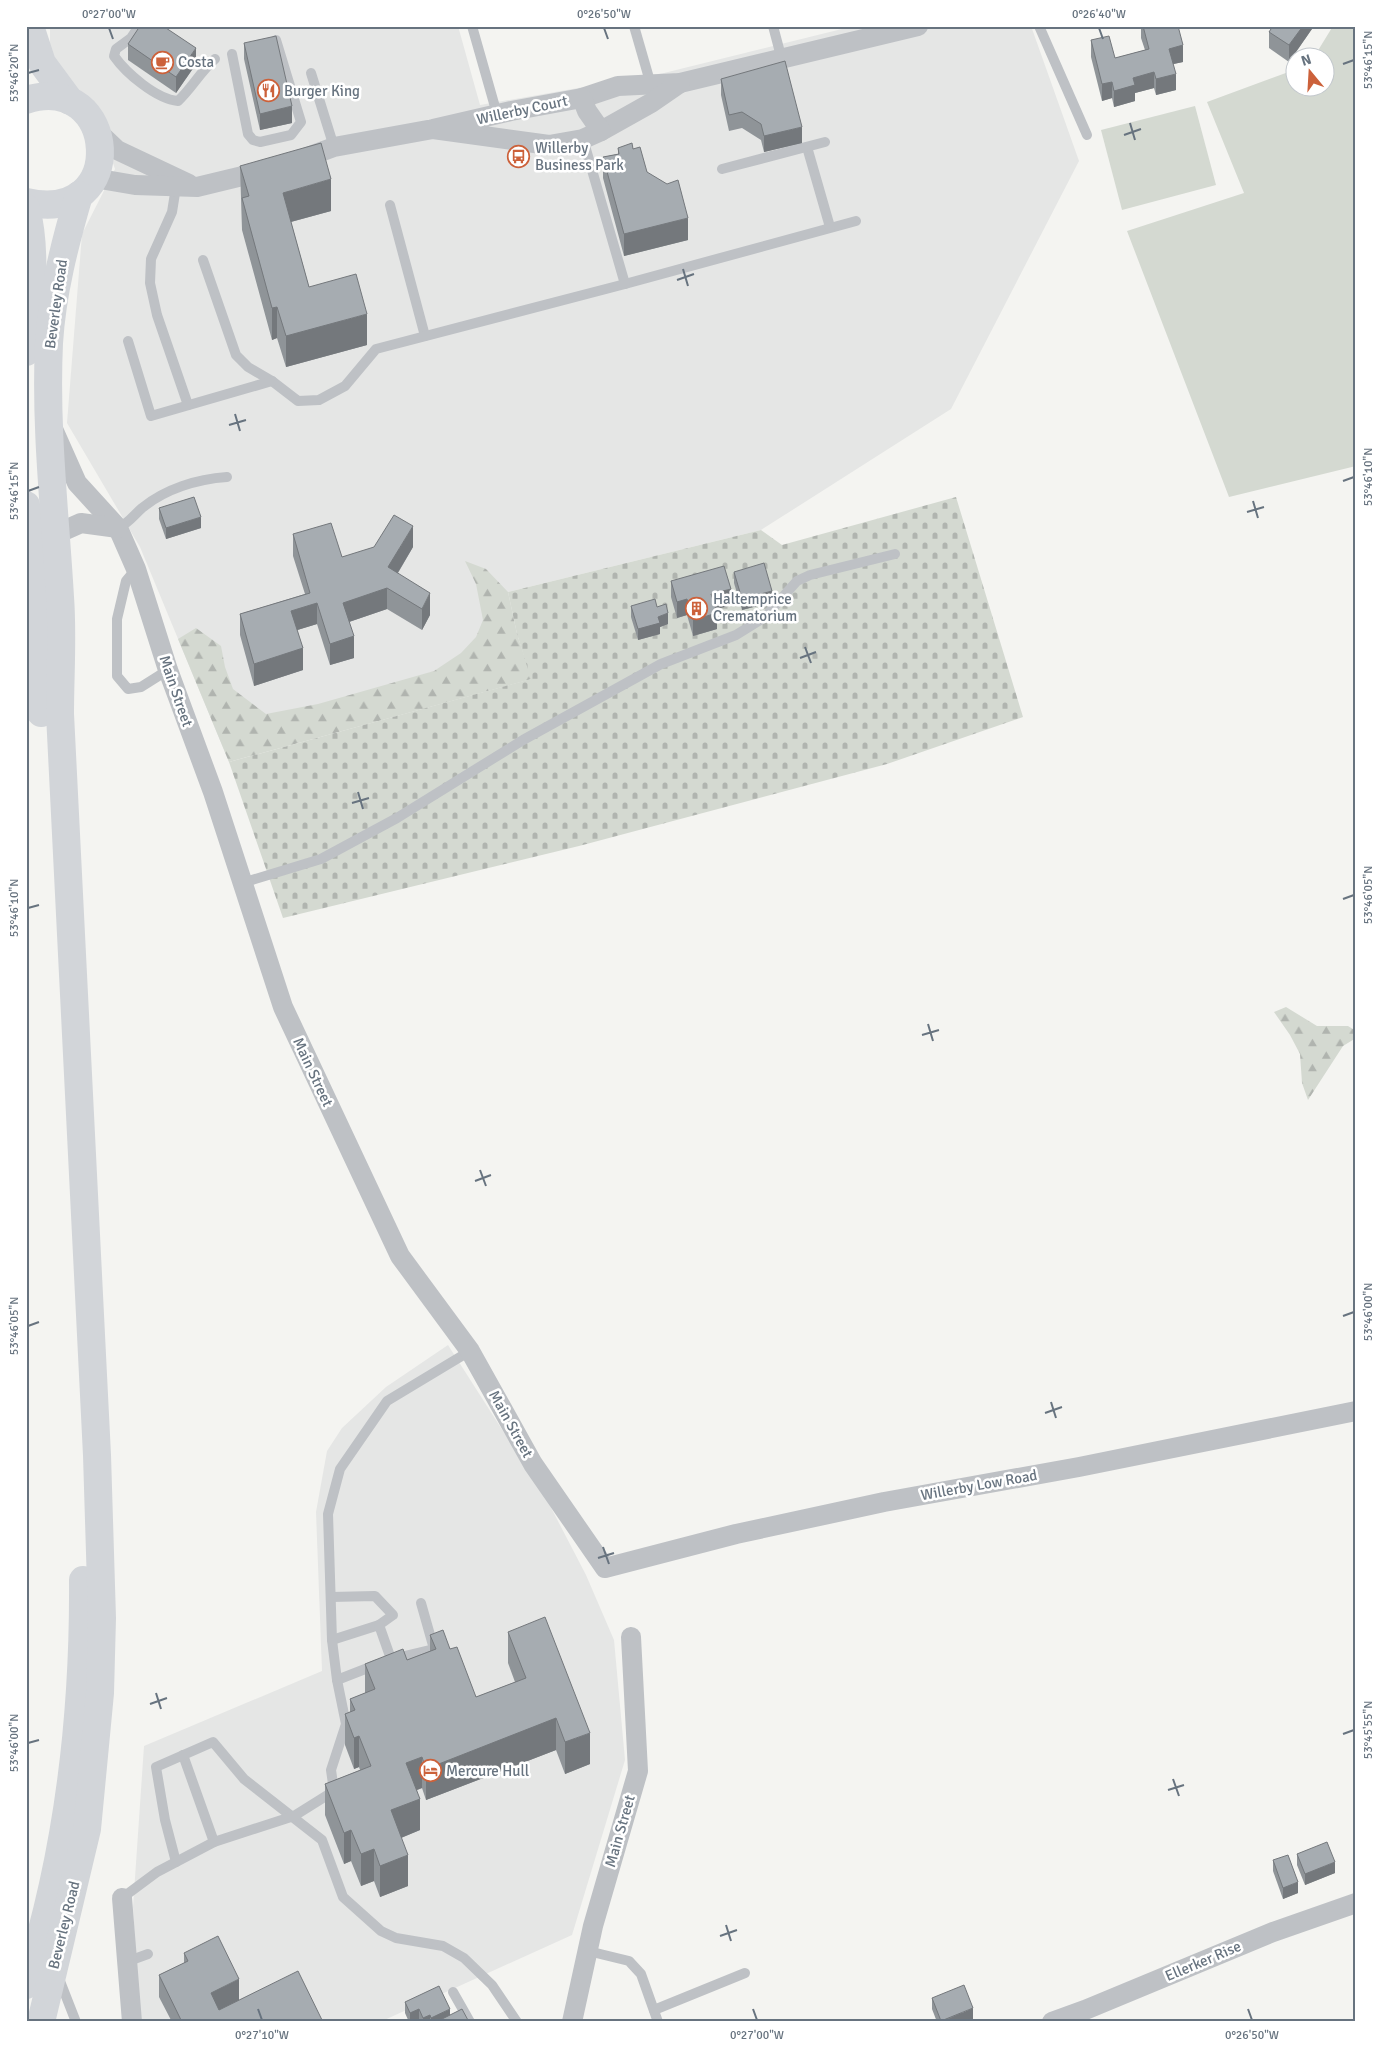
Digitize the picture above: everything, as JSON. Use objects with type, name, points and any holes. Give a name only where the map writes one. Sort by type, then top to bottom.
[{"type":"highway","points":[[30,26],[42,63],[70,101]]},
{"type":"highway","points":[[26,100],[37,96],[54,96],[70,101],[92,119],[98,132]]},
{"type":"highway","name":"Beverley Road","points":[[41,2022],[87,1829],[100,1693],[102,1612],[97,1456],[60,724],[60,598],[54,536],[47,416],[49,341],[56,296],[67,236],[87,186],[100,163],[101,147],[98,132]]},
{"type":"highway","points":[[26,202],[44,206],[62,204],[87,186]]},
{"type":"highway","name":"Beverley Road","points":[[26,208],[30,225],[33,277],[26,352]]},
{"type":"highway","name":"Beverley Road","points":[[26,505],[39,621],[42,740],[54,981],[65,1138],[82,1521],[83,1614],[80,1703],[70,1799],[54,1882],[37,1951],[26,1985]]},
{"type":"street","points":[[582,98],[618,86],[680,83],[918,26]]},
{"type":"street","points":[[592,135],[650,103],[680,83]]},
{"type":"street","name":"Willerby Court","points":[[87,186],[135,185],[197,188],[276,168],[334,147],[433,129],[497,114],[582,98],[592,135],[549,144],[433,129]]},
{"type":"street","points":[[98,132],[117,150],[197,188]]},
{"type":"street","name":"Main Street","points":[[47,416],[77,483],[118,528],[136,569],[168,670],[213,792],[283,1007],[400,1256],[470,1351],[533,1464],[606,1568]]},
{"type":"street","points":[[54,536],[81,523],[118,528]]},
{"type":"street","name":"Willerby Low Road","points":[[606,1568],[736,1534],[884,1502],[1079,1467],[1356,1411]]},
{"type":"street","name":"Main Street","points":[[572,2022],[588,1951],[638,1771],[631,1637]]},
{"type":"street","points":[[122,1898],[132,2022]]},
{"type":"street","name":"Ellerker Rise","points":[[1052,2022],[1272,1932],[1356,1903]]},
{"type":"lane","points":[[139,26],[131,38],[116,49],[114,56],[124,70],[167,100],[178,101],[189,92],[202,70],[215,59]]},
{"type":"lane","points":[[472,26],[497,114]]},
{"type":"lane","points":[[634,26],[650,85]]},
{"type":"lane","points":[[773,26],[782,60]]},
{"type":"lane","points":[[1039,26],[1087,135]]},
{"type":"lane","points":[[232,54],[248,134],[253,140],[260,142],[291,135],[301,122],[276,40]]},
{"type":"lane","points":[[311,73],[334,147]]},
{"type":"lane","points":[[592,135],[624,284]]},
{"type":"lane","points":[[722,169],[825,142]]},
{"type":"lane","points":[[807,147],[830,227]]},
{"type":"lane","points":[[176,187],[172,212],[151,259],[150,283],[157,315],[188,405]]},
{"type":"lane","points":[[390,205],[425,336]]},
{"type":"lane","points":[[203,260],[236,355],[248,367],[272,381],[298,401],[319,400],[345,386],[376,349],[856,221]]},
{"type":"lane","points":[[128,341],[151,416],[272,381]]},
{"type":"lane","points":[[118,528],[124,525],[143,507],[178,488],[211,478],[226,477]]},
{"type":"lane","points":[[242,884],[321,859],[397,818],[523,740],[652,669],[736,634],[765,617],[797,582],[810,575],[895,554]]},
{"type":"lane","points":[[136,569],[126,581],[117,619],[117,676],[128,689],[141,687],[168,670]]},
{"type":"lane","points":[[122,1898],[157,1872],[214,1842],[294,1816],[334,1791],[331,1770],[346,1724],[332,1640],[328,1514],[340,1469],[387,1401],[470,1351]]},
{"type":"lane","points":[[331,1598],[375,1596],[393,1615],[379,1625],[332,1640]]},
{"type":"lane","points":[[338,1680],[391,1659],[434,1649],[421,1603]]},
{"type":"lane","points":[[379,1625],[391,1659]]},
{"type":"lane","points":[[176,1862],[164,1820],[156,1767],[213,1742],[244,1779],[268,1800],[294,1816],[322,1840],[343,1897],[362,1915],[381,1932],[396,1938],[443,1946],[464,1958],[492,1985],[517,2022]]},
{"type":"lane","points":[[183,1755],[214,1842]]},
{"type":"lane","points":[[588,1951],[630,1961],[641,1974],[658,2022]]},
{"type":"lane","points":[[126,1962],[148,1954]]},
{"type":"lane","points":[[54,1966],[76,2022]]},
{"type":"lane","points":[[654,2010],[745,1973]]},
{"type":"lane","points":[[453,1992],[470,2022]]},
{"type":"shaded area","points":[[50,26],[458,26],[480,105],[664,73],[854,26],[1031,26],[1079,161],[951,409],[761,530],[508,592],[517,634],[229,762],[140,547],[67,423],[82,234],[115,169],[95,111],[50,63]]},
{"type":"shaded area","points":[[448,1345],[547,1500],[586,1575],[614,1640],[625,1760],[572,1935],[380,2022],[139,2022],[133,1907],[144,1746],[322,1671],[316,1512],[327,1451],[342,1428],[386,1387]]},
{"type":"green space","points":[[1333,26],[1356,26],[1356,466],[1229,497],[1127,231],[1244,193],[1207,102],[1284,74],[1284,98],[1334,98],[1334,48],[1320,48]]},
{"type":"green space","points":[[1195,106],[1216,185],[1122,210],[1101,130]]},
{"type":"green space","points":[[956,497],[1023,717],[887,764],[579,846],[283,918],[229,762],[531,679],[517,634],[508,592],[761,530],[782,545]]},
{"type":"green space","points":[[465,561],[486,569],[508,592],[517,634],[532,679],[229,762],[178,639],[196,628],[221,646],[225,667],[233,689],[266,714],[318,704],[434,671],[461,653],[476,637],[483,620],[476,584]]},
{"type":"green space","points":[[1286,1007],[1317,1026],[1348,1026],[1356,1031],[1356,1038],[1343,1046],[1308,1100],[1302,1083],[1300,1054],[1274,1012]]},
{"type":"building","points":[[140,26],[163,26],[196,48],[176,77],[128,44]]},
{"type":"building","points":[[1143,26],[1178,26],[1183,45],[1169,49],[1176,74],[1156,79],[1154,72],[1133,78],[1135,85],[1114,91],[1112,82],[1102,84],[1091,40],[1109,36],[1115,58],[1149,49]]},
{"type":"building","points":[[1273,26],[1303,26],[1289,45],[1269,32]]},
{"type":"building","name":"Burger King","points":[[276,36],[292,106],[260,114],[244,43]]},
{"type":"building","points":[[785,61],[802,127],[764,136],[761,124],[742,112],[729,115],[721,79]]},
{"type":"building","points":[[321,143],[331,179],[283,193],[309,287],[356,274],[367,314],[286,336],[277,307],[272,308],[242,198],[249,196],[240,166]]},
{"type":"building","points":[[632,143],[633,149],[640,147],[647,172],[667,184],[678,180],[688,218],[624,234],[603,157],[619,154],[618,148]]},
{"type":"building","points":[[194,497],[201,517],[166,528],[159,508]]},
{"type":"building","points":[[394,515],[413,526],[388,567],[430,593],[422,609],[387,588],[343,603],[354,636],[330,644],[317,603],[291,611],[303,648],[254,664],[240,614],[310,593],[293,534],[331,523],[342,557],[374,547]]},
{"type":"building","points":[[764,563],[772,591],[742,599],[734,572]]},
{"type":"building","points":[[724,566],[731,589],[711,594],[717,613],[693,620],[687,599],[677,602],[671,581]]},
{"type":"building","points":[[655,599],[657,607],[666,604],[668,613],[658,617],[660,623],[638,629],[631,606]]},
{"type":"building","name":"Mercure Hull","points":[[545,1617],[590,1733],[565,1742],[556,1718],[426,1769],[422,1757],[406,1763],[420,1799],[391,1810],[408,1855],[380,1866],[374,1849],[361,1854],[351,1830],[344,1833],[325,1784],[371,1766],[359,1736],[354,1738],[345,1714],[355,1710],[350,1699],[375,1689],[365,1664],[403,1649],[407,1660],[436,1649],[430,1635],[443,1630],[450,1649],[457,1647],[476,1697],[526,1678],[508,1632]]},
{"type":"building","points":[[1327,1842],[1335,1862],[1305,1874],[1297,1854]]},
{"type":"building","points":[[1288,1855],[1298,1882],[1283,1888],[1273,1860]]},
{"type":"building","points":[[218,1936],[239,1979],[211,1993],[219,2010],[298,1971],[323,2022],[182,2022],[159,1975],[188,1961],[184,1953]]},
{"type":"building","points":[[964,1985],[973,2008],[941,2021],[932,1998]]},
{"type":"building","points":[[439,1986],[450,2009],[431,2018],[430,2015],[423,2018],[419,2009],[410,2013],[405,2002]]},
{"type":"building","points":[[462,2009],[469,2022],[436,2022]]},
{"type":"place","name":"Costa","points":[[162,62]]},
{"type":"place","name":"Burger King","points":[[268,91]]},
{"type":"place","name":"Willerby Business Park","points":[[519,157]]},
{"type":"place","name":"Haltemprice Crematorium","points":[[697,608]]},
{"type":"place","name":"Mercure Hull","points":[[430,1771]]}]
